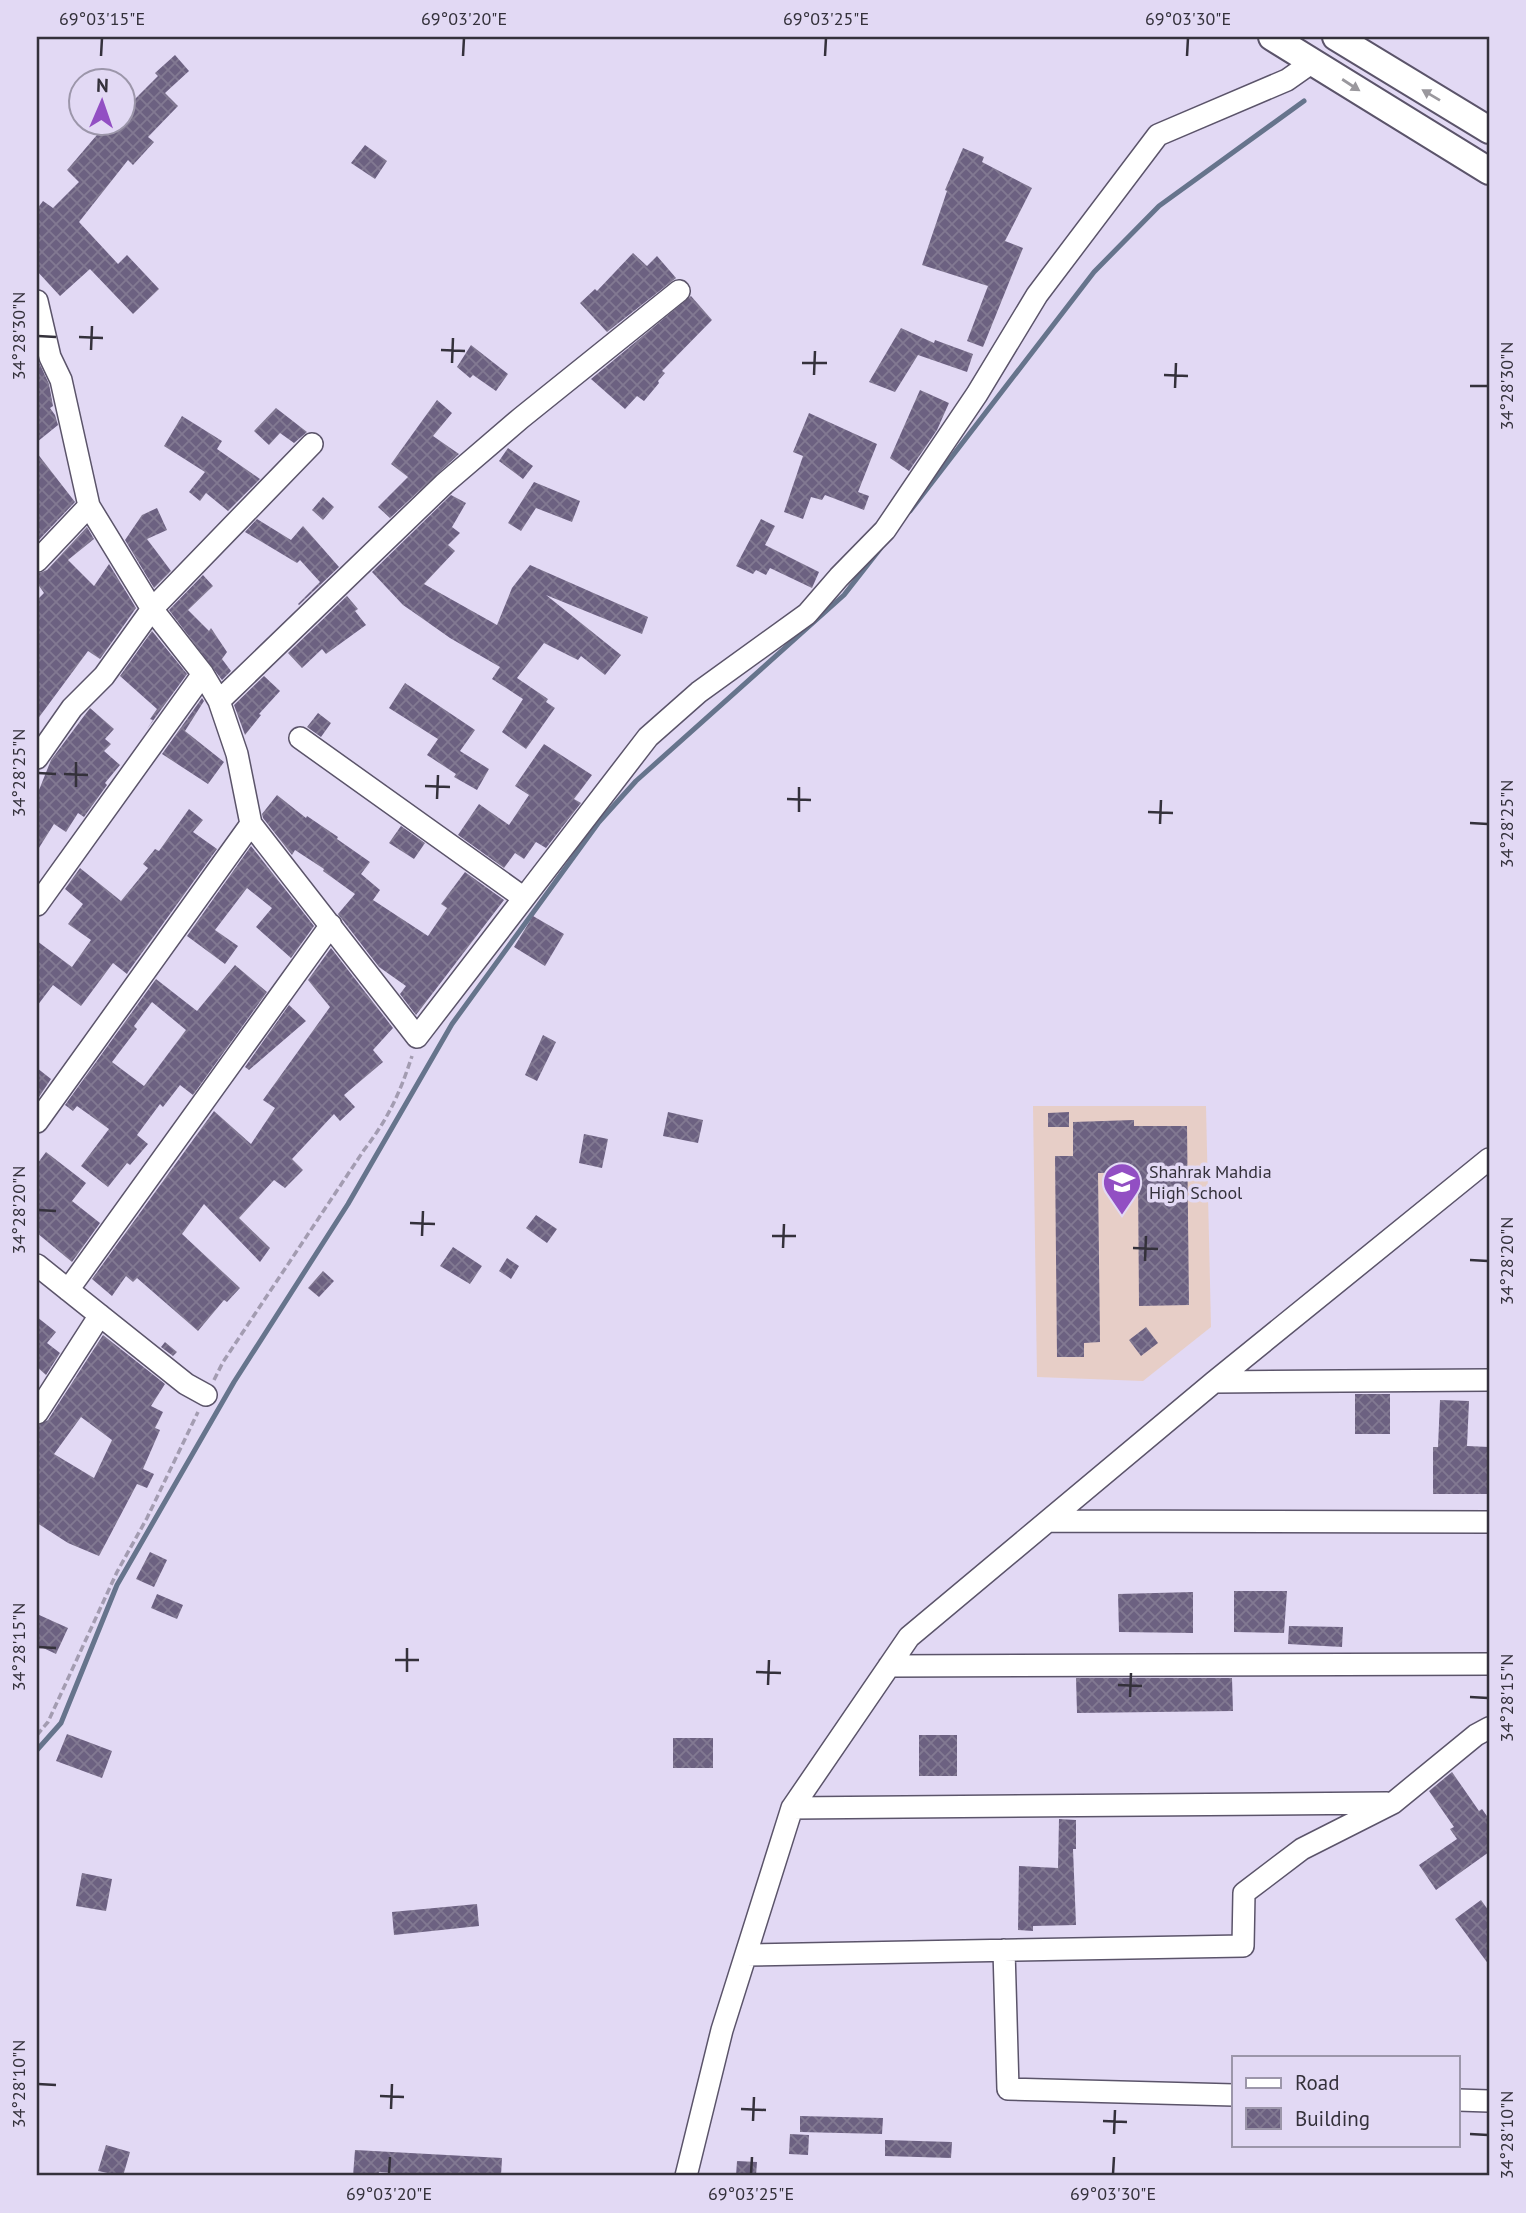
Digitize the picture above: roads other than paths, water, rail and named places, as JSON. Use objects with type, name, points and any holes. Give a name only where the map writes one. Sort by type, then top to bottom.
[{"type":"main road","points":[[1272,37],[1489,171]]},
{"type":"main road","points":[[1336,37],[1489,130]]},
{"type":"street","points":[[37,301],[43,364],[61,380],[89,506],[152,609],[203,674],[219,701],[237,754],[251,824],[417,1037],[648,737],[699,692],[807,614],[885,530],[977,394],[1037,295],[1158,135],[1287,80],[1314,61]]},
{"type":"street","points":[[219,701],[444,484],[521,418],[679,291]]},
{"type":"street","points":[[37,758],[72,708],[103,676],[152,609],[312,444]]},
{"type":"street","points":[[37,561],[89,506]]},
{"type":"street","points":[[37,905],[203,674]]},
{"type":"street","points":[[300,738],[524,898]]},
{"type":"street","points":[[37,1122],[251,824]]},
{"type":"street","points":[[68,1290],[331,925]]},
{"type":"street","points":[[686,2176],[722,2029],[792,1808],[909,1637],[1214,1382],[1489,1159]]},
{"type":"street","points":[[37,1265],[186,1384],[206,1395]]},
{"type":"street","points":[[37,1413],[100,1315]]},
{"type":"street","points":[[1214,1382],[1489,1380]]},
{"type":"street","points":[[1048,1521],[1489,1522]]},
{"type":"street","points":[[889,1666],[1489,1664]]},
{"type":"street","points":[[746,1955],[1243,1946],[1244,1893],[1301,1849],[1393,1803],[1476,1735],[1489,1728]]},
{"type":"street","points":[[792,1808],[1393,1803]]},
{"type":"street","points":[[1004,1950],[1008,2089],[1232,2095]]},
{"type":"street","points":[[1460,2100],[1489,2101]]},
{"type":"waterway","points":[[910,511],[1094,272],[1159,206],[1304,101]]},
{"type":"waterway","points":[[37,1750],[61,1723],[117,1585],[234,1382],[348,1204],[452,1024],[599,822],[636,781],[844,595],[880,549]]},
{"type":"place","name":"Shahrak Mahdia High School","points":[[1122,1216]]}]
